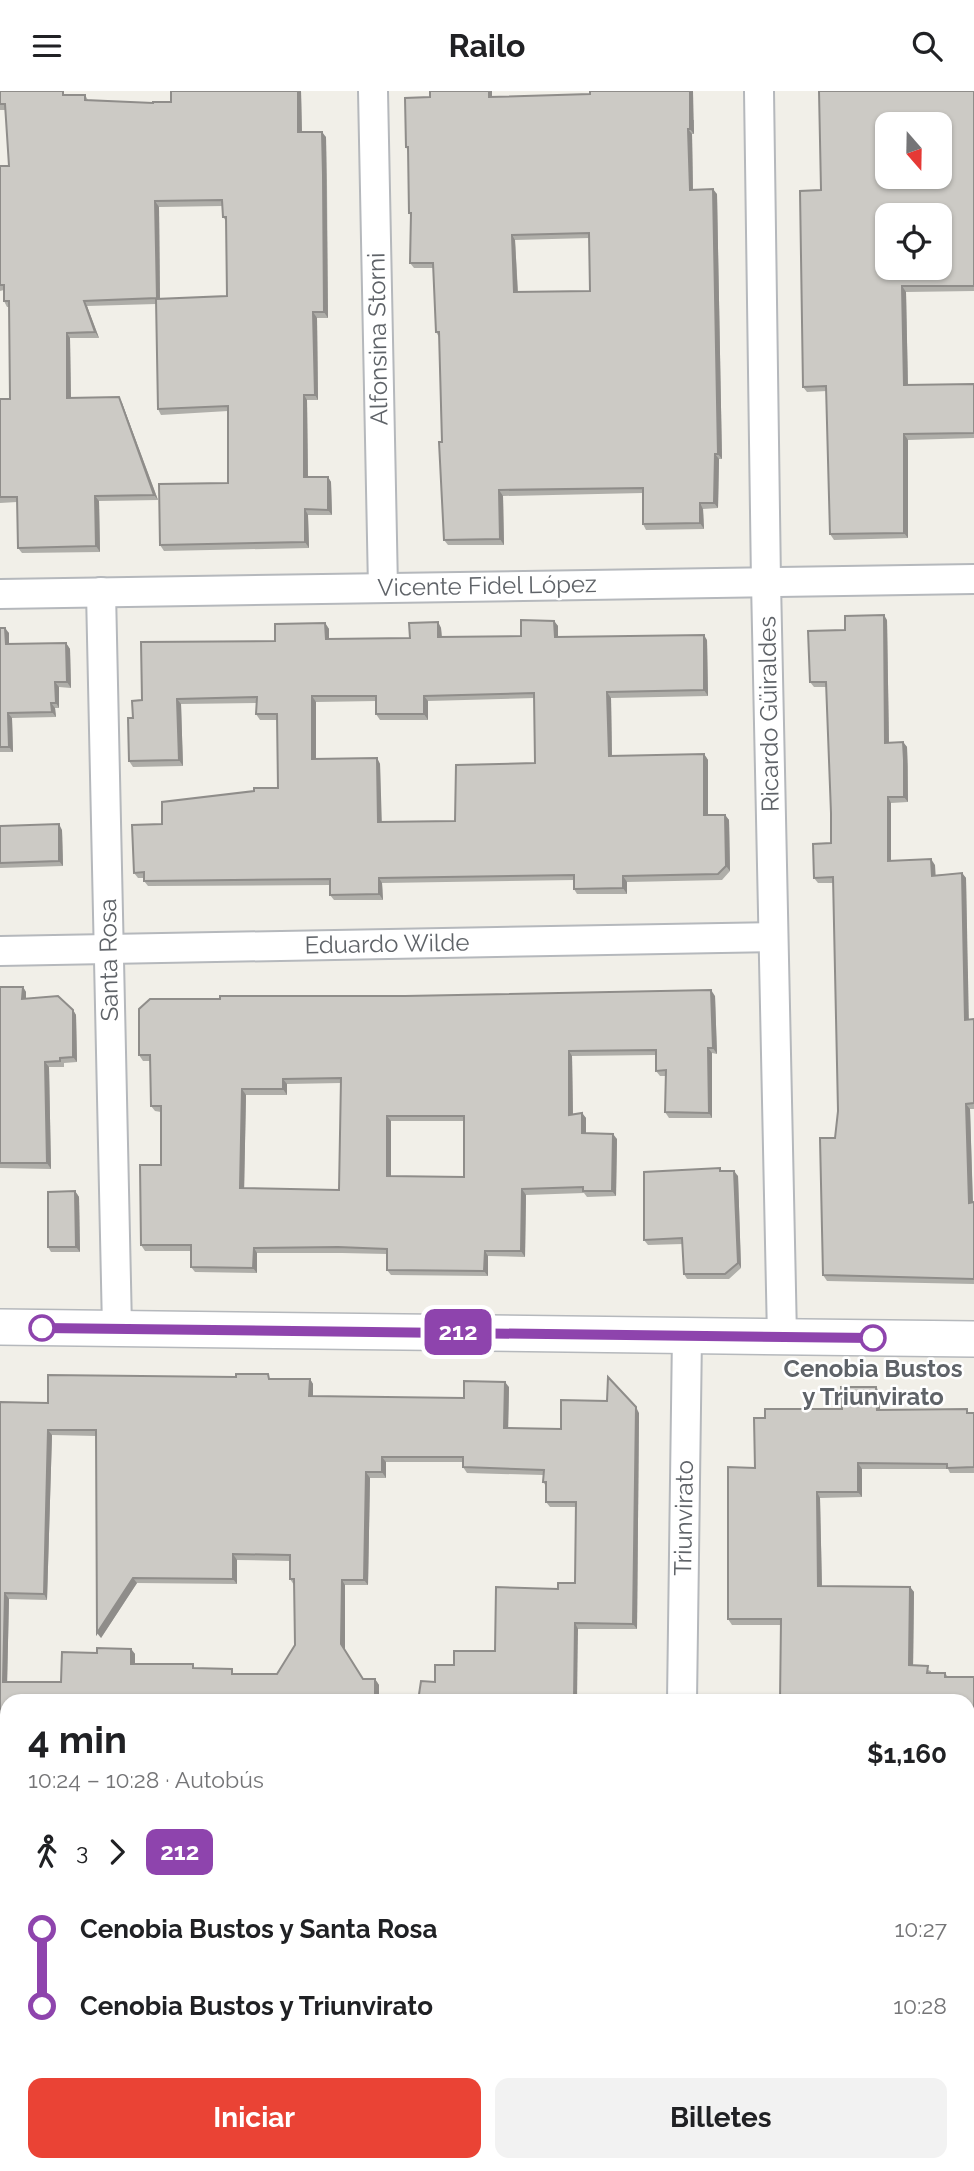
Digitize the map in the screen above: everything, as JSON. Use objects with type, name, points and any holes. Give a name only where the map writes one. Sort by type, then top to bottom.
[{"type":"street","name":"Alfonsina Storni","points":[[373,91],[383,588]]},
{"type":"street","name":"Ricardo Güiraldes","points":[[759,91],[782,1337]]},
{"type":"street","name":"Vicente Fidel López","points":[[0,593],[974,579]]},
{"type":"street","name":"Santa Rosa","points":[[101,592],[117,1328]]},
{"type":"street","name":"Eduardo Wilde","points":[[0,951],[773,937]]},
{"type":"street","points":[[0,1327],[974,1339]]},
{"type":"street","name":"Triunvirato","points":[[682,1694],[687,1335]]},
{"type":"building","points":[[0,91],[63,91],[63,95],[85,95],[85,100],[153,103],[171,102],[171,91],[298,91],[298,132],[322,132],[323,175],[324,312],[313,312],[315,395],[304,395],[304,477],[328,477],[328,510],[305,509],[305,542],[160,545],[159,484],[228,483],[228,406],[158,409],[156,299],[227,296],[226,217],[223,217],[222,200],[155,201],[157,298],[84,301],[95,332],[67,333],[67,398],[119,397],[154,495],[95,496],[96,546],[18,548],[17,497],[0,497],[0,399],[10,399],[9,301],[4,301],[4,285],[0,285],[0,166],[9,166],[5,104],[0,104]]},
{"type":"building","points":[[430,91],[489,91],[489,97],[590,94],[590,91],[690,91],[690,190],[713,189],[718,454],[715,454],[714,503],[700,503],[700,523],[643,524],[643,488],[499,490],[500,539],[444,540],[439,442],[442,442],[439,332],[436,332],[433,263],[410,263],[411,213],[406,147],[405,98],[430,97]],"holes":[[[589,233],[590,291],[514,292],[512,235]]]},
{"type":"building","points":[[819,91],[974,91],[974,286],[902,286],[904,385],[974,384],[974,433],[904,434],[904,533],[830,534],[826,386],[803,387],[800,191],[821,190]]},
{"type":"building","points":[[884,615],[885,743],[903,742],[904,760],[904,797],[888,797],[888,861],[931,859],[932,876],[962,873],[965,1020],[974,1019],[974,1103],[966,1104],[969,1203],[974,1202],[974,1279],[823,1275],[820,1138],[835,1138],[838,1111],[833,877],[814,878],[813,844],[831,843],[831,813],[826,682],[810,682],[808,631],[845,630],[845,616]]},
{"type":"building","points":[[521,620],[554,621],[555,637],[704,635],[704,690],[607,692],[609,756],[704,754],[704,815],[725,815],[726,866],[718,874],[623,876],[623,888],[574,889],[574,875],[379,878],[379,894],[330,895],[330,879],[144,881],[144,872],[134,873],[132,825],[162,824],[162,802],[254,791],[254,788],[278,788],[277,714],[256,714],[257,697],[177,699],[179,760],[129,761],[128,718],[133,718],[132,701],[142,700],[141,642],[275,641],[275,624],[325,623],[326,639],[410,638],[409,623],[438,622],[438,637],[521,636]],"holes":[[[534,693],[535,763],[456,765],[455,821],[378,822],[377,758],[312,759],[312,696],[376,696],[376,714],[424,714],[424,696]]]},
{"type":"building","points":[[0,628],[5,628],[6,644],[66,643],[67,682],[55,682],[56,703],[51,703],[52,712],[8,713],[9,747],[0,747]]},
{"type":"building","points":[[59,824],[59,861],[0,863],[0,826]]},
{"type":"building","points":[[0,987],[23,987],[22,999],[58,996],[73,1010],[73,1057],[45,1062],[47,1163],[0,1163]]},
{"type":"building","points":[[711,990],[713,1048],[708,1048],[709,1113],[665,1112],[666,1070],[656,1071],[656,1050],[569,1051],[569,1115],[582,1113],[582,1133],[613,1134],[612,1191],[583,1191],[583,1187],[522,1189],[521,1251],[485,1251],[484,1271],[387,1270],[387,1249],[338,1247],[254,1248],[253,1268],[191,1267],[191,1245],[141,1245],[140,1165],[161,1165],[161,1106],[151,1106],[150,1055],[139,1055],[139,1009],[150,999],[220,999],[220,996],[405,996]],"holes":[[[341,1078],[339,1190],[240,1188],[242,1089],[283,1089],[283,1079]],[[387,1116],[464,1116],[464,1177],[387,1176]]]},
{"type":"building","points":[[720,1168],[720,1171],[734,1171],[738,1263],[725,1274],[684,1274],[682,1238],[644,1240],[644,1172]]},
{"type":"building","points":[[75,1191],[76,1247],[48,1247],[48,1192]]},
{"type":"building","points":[[236,1374],[268,1374],[269,1379],[310,1379],[309,1396],[464,1398],[464,1381],[505,1382],[504,1428],[561,1429],[561,1400],[607,1401],[608,1377],[636,1407],[633,1624],[575,1623],[574,1694],[419,1694],[421,1681],[435,1682],[435,1665],[454,1665],[454,1651],[495,1651],[496,1587],[558,1589],[558,1583],[575,1583],[576,1502],[546,1502],[544,1470],[463,1467],[463,1457],[382,1457],[382,1472],[366,1472],[364,1580],[342,1580],[341,1644],[363,1679],[375,1679],[375,1694],[0,1694],[0,1402],[48,1403],[48,1375],[236,1377]],"holes":[[[48,1430],[96,1430],[97,1633],[133,1578],[233,1579],[233,1554],[290,1555],[290,1579],[294,1579],[295,1645],[277,1674],[232,1674],[232,1669],[193,1668],[193,1664],[131,1664],[131,1649],[97,1648],[97,1653],[62,1652],[61,1682],[3,1682],[5,1593],[44,1594]]]},
{"type":"building","points":[[841,1387],[876,1387],[877,1410],[967,1409],[967,1413],[974,1413],[974,1467],[858,1463],[858,1492],[817,1492],[818,1586],[910,1587],[909,1665],[928,1666],[927,1673],[945,1673],[945,1677],[974,1677],[974,1694],[780,1694],[781,1619],[728,1619],[728,1467],[755,1468],[754,1418],[765,1418],[765,1409],[842,1409]]},
{"type":"bus line","name":"212","points":[[42,1328],[873,1338]]},
{"type":"place","name":"Cenobia Bustos y Triunvirato","points":[[873,1338]]}]
